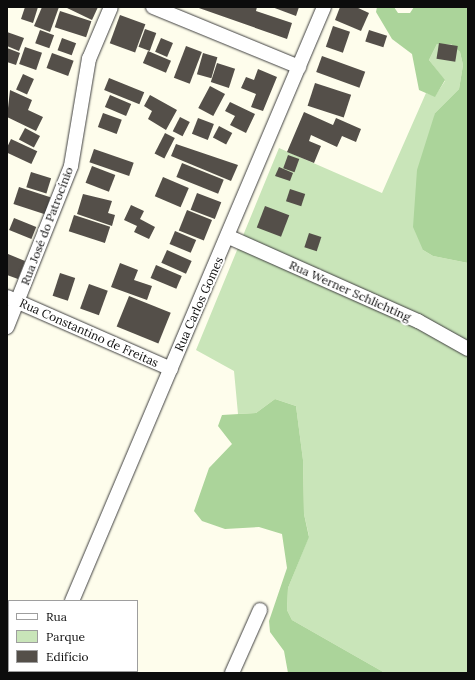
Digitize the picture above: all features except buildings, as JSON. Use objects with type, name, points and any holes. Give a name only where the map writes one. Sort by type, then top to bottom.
[{"type":"street","name":"Rua José do Patrocínio","points":[[7,327],[12,300],[71,166],[89,59],[111,7]]},
{"type":"street","points":[[153,7],[299,67]]},
{"type":"street","name":"Rua Carlos Gomes","points":[[72,600],[229,237],[324,7]]},
{"type":"street","name":"Rua Werner Schlichting","points":[[229,237],[418,321],[468,348]]},
{"type":"street","name":"Rua Constantino de Freitas","points":[[12,300],[171,369]]},
{"type":"street","points":[[232,673],[260,610]]},
{"type":"street","points":[[43,672],[49,673]]},
{"type":"green space","points":[[377,7],[394,7],[398,13],[410,13],[414,7],[468,7],[468,263],[433,256],[423,250],[413,227],[417,170],[435,113],[459,89],[463,65],[460,52],[451,44],[437,44],[429,60],[445,80],[435,97],[419,90],[412,54],[392,39],[376,12]]},
{"type":"green space","points":[[437,44],[451,44],[460,52],[463,65],[459,89],[435,113],[423,250],[433,256],[468,263],[468,673],[385,673],[292,620],[287,610],[288,588],[309,536],[304,514],[303,460],[296,406],[275,399],[256,413],[238,414],[234,371],[196,350],[279,148],[382,193],[426,93],[435,96],[445,81],[429,60]]},
{"type":"green space","points":[[275,399],[296,406],[303,460],[304,514],[309,537],[288,588],[287,610],[292,620],[385,673],[288,673],[284,651],[270,632],[269,621],[287,568],[282,534],[259,527],[225,529],[202,521],[194,511],[209,468],[232,444],[218,426],[222,415],[256,413]]}]
